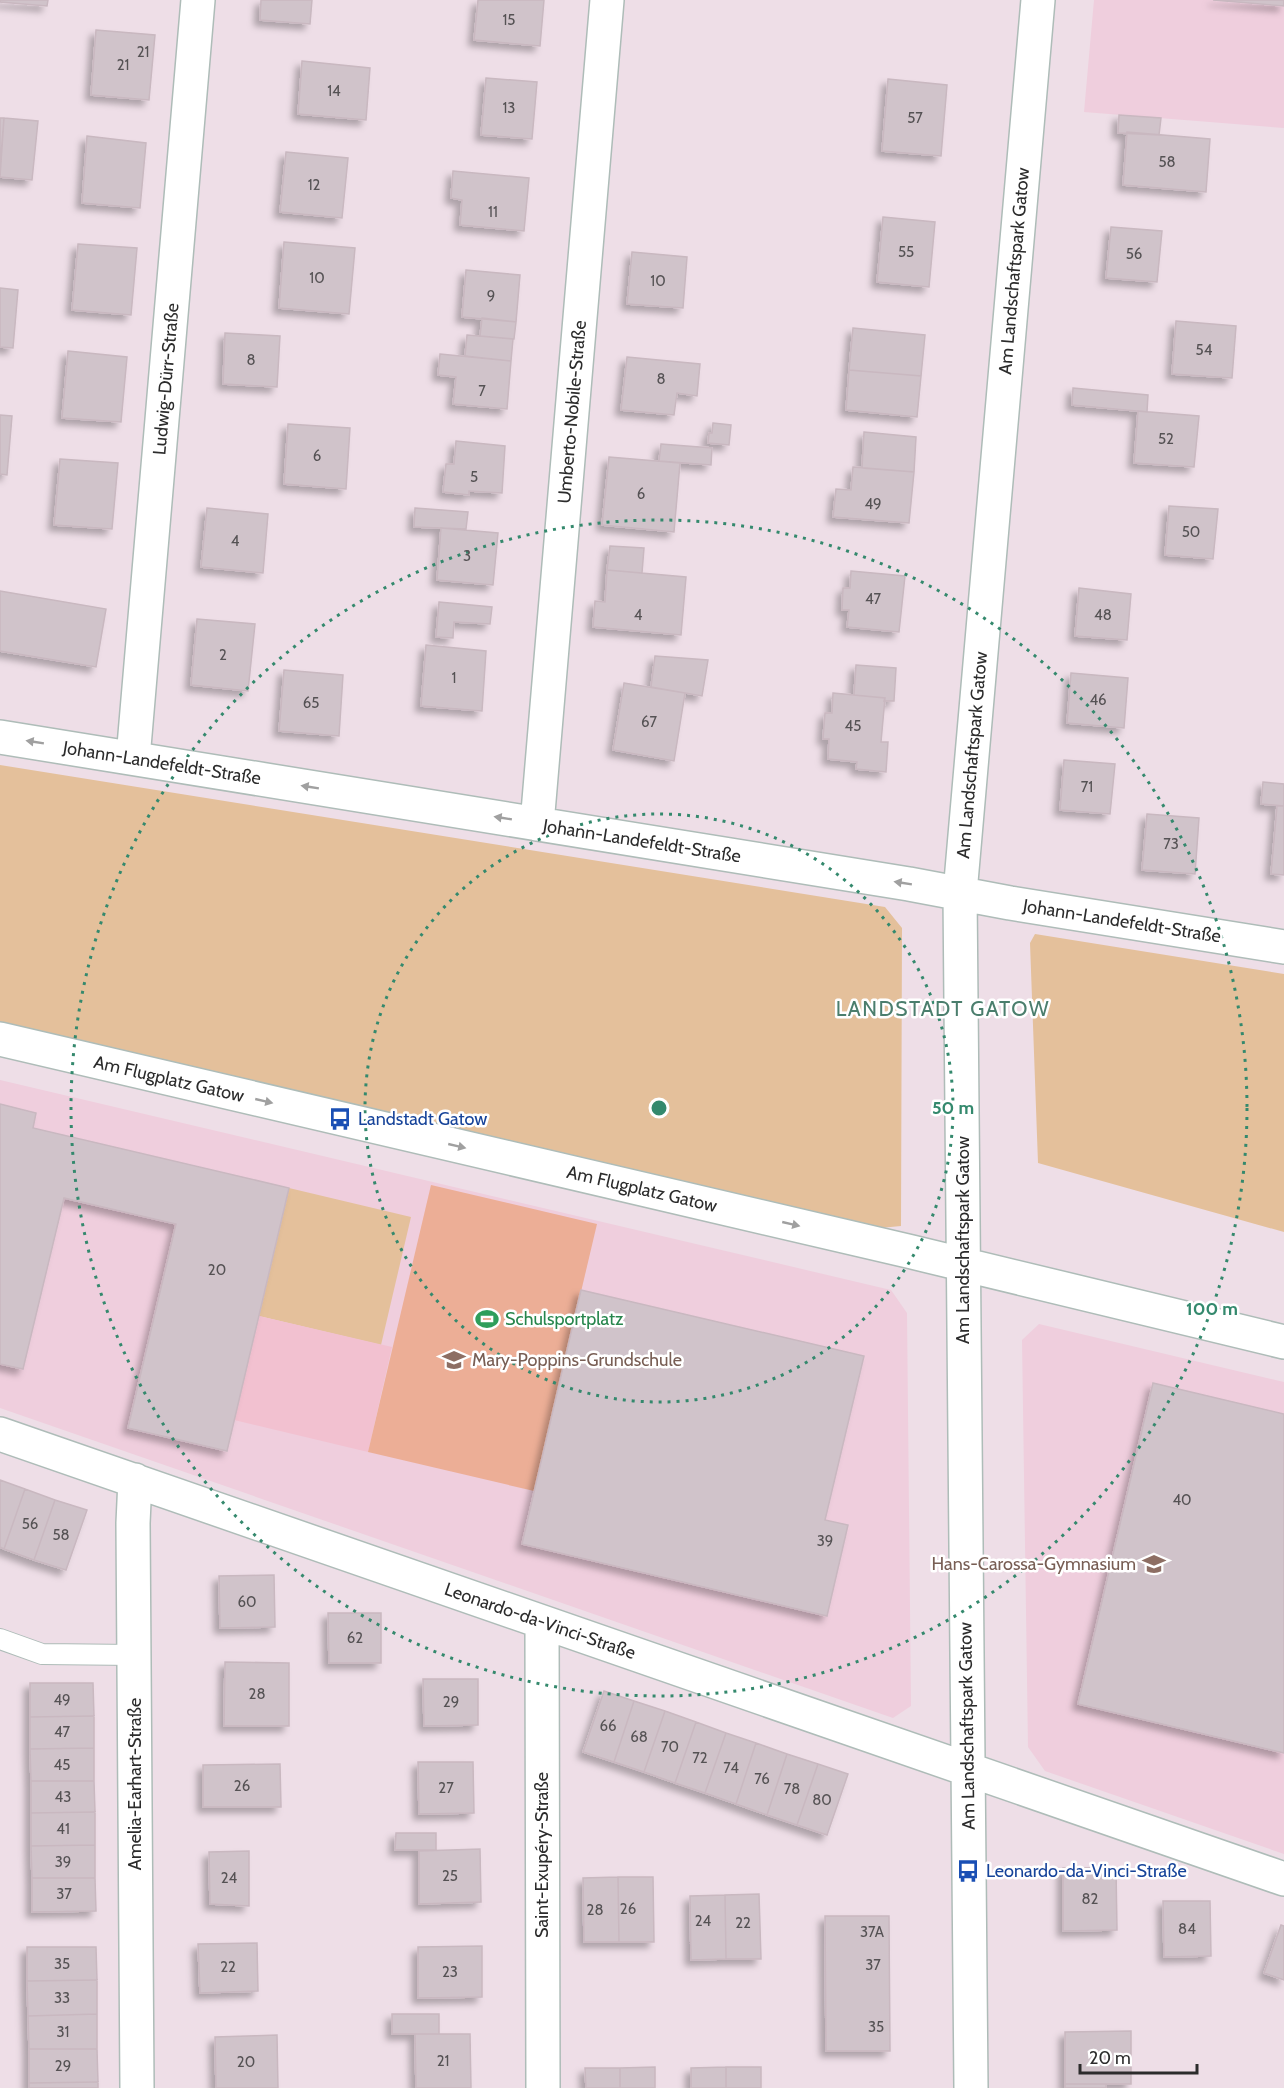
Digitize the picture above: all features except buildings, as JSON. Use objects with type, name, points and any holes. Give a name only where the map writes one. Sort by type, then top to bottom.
[{"type":"street","name":"Ludwig-Dürr-Straße","points":[[133,758],[198,0]]},
{"type":"street","name":"Umberto-Nobile-Straße","points":[[537,824],[607,0]]},
{"type":"street","name":"Am Landschaftspark Gatow","points":[[971,2088],[960,893],[1038,0]]},
{"type":"street","name":"Johann-Landefeldt-Straße","points":[[0,736],[1284,947]]},
{"type":"street","name":"Am Flugplatz Gatow","points":[[0,1039],[1284,1342]]},
{"type":"street","name":"Leonardo-da-Vinci-Straße","points":[[0,1434],[1284,1879]]},
{"type":"street","name":"Amelia-Earhart-Straße","points":[[135,1480],[133,1523],[137,2088]]},
{"type":"street","name":"Saint-Exupéry-Straße","points":[[542,1622],[543,2088]]},
{"type":"lane","points":[[0,1639],[42,1654],[134,1654]]},
{"type":"shaded area","points":[[1094,0],[1284,0],[1284,128],[1084,112]]},
{"type":"shaded area","points":[[0,765],[885,907],[902,928],[901,1226],[880,1228],[0,1024]]},
{"type":"shaded area","points":[[1035,934],[1284,974],[1284,1232],[1038,1163],[1030,943]]},
{"type":"shaded area","name":"Mary-Poppins-Grundschule","points":[[0,1080],[891,1290],[907,1313],[911,1706],[893,1718],[0,1408]]},
{"type":"shaded area","name":"Schulsportplatz","points":[[431,1185],[597,1224],[534,1491],[368,1452]]},
{"type":"shaded area","points":[[289,1188],[411,1217],[381,1345],[259,1316]]},
{"type":"shaded area","name":"Hans-Carossa-Gymnasium","points":[[1039,1324],[1284,1382],[1284,1854],[1045,1771],[1028,1747],[1022,1340]]},
{"type":"sand","points":[[259,1316],[392,1347],[368,1452],[234,1420]]},
{"type":"place","name":"Landstadt Gatow","points":[[340,1119]]},
{"type":"place","name":"Schulsportplatz","points":[[487,1319]]},
{"type":"place","name":"Mary-Poppins-Grundschule","points":[[454,1360]]},
{"type":"place","name":"Hans-Carossa-Gymnasium","points":[[1154,1564]]},
{"type":"place","name":"Leonardo-da-Vinci-Straße","points":[[968,1871]]},
{"type":"district","name":"LANDSTADT GATOW","points":[[943,1009]]}]
